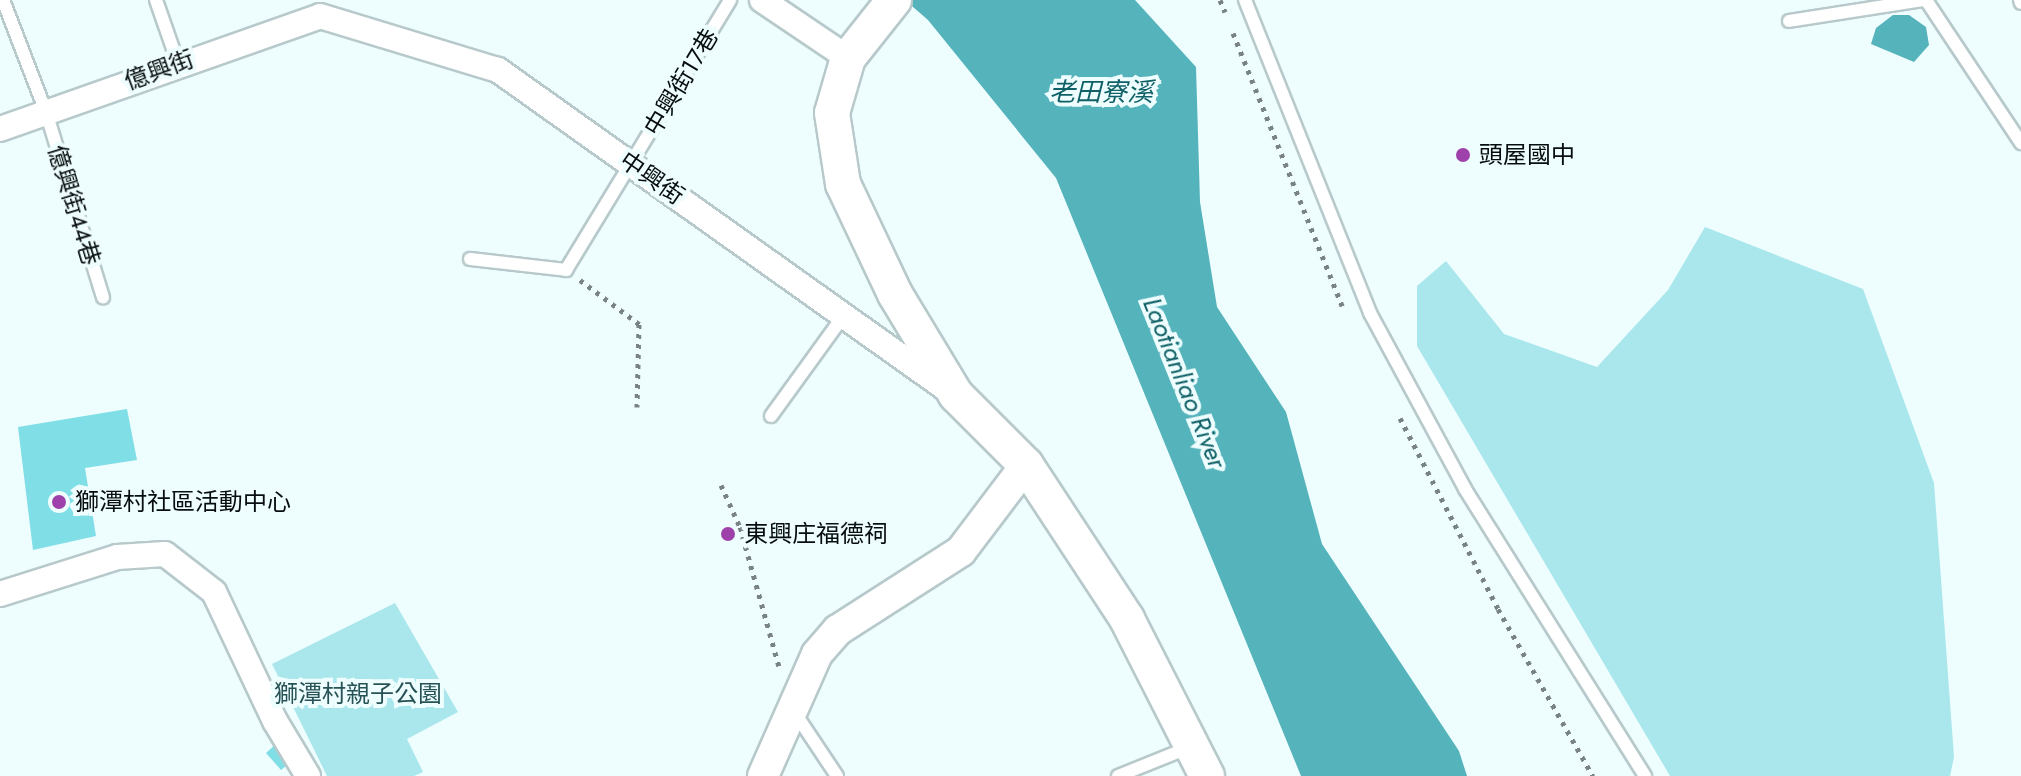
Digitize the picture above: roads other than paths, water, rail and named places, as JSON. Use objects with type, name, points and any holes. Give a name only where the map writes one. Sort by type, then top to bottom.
[{"type":"main road","points":[[894,0],[848,58],[832,113],[843,184],[895,294],[956,395],[1026,465],[1127,619],[1201,760]]},
{"type":"street","points":[[762,0],[848,58]]},
{"type":"street","name":"億興街","points":[[0,129],[317,8]]},
{"type":"street","name":"中興街","points":[[317,8],[498,70],[956,395]]},
{"type":"street","points":[[763,776],[795,713],[817,654],[838,630],[961,551],[1026,465]]},
{"type":"street","points":[[0,594],[117,557],[165,554],[214,592],[275,721],[308,776]]},
{"type":"lane","name":"億興街44巷","points":[[3,0],[46,112],[103,297]]},
{"type":"lane","points":[[156,0],[178,63]]},
{"type":"lane","name":"中興街17巷","points":[[470,259],[566,270],[730,0]]},
{"type":"lane","points":[[1245,0],[1370,313],[1465,489],[1645,776]]},
{"type":"lane","points":[[1789,21],[1924,0],[2021,143]]},
{"type":"lane","points":[[771,416],[844,315]]},
{"type":"lane","points":[[795,713],[837,776]]},
{"type":"lane","points":[[1118,776],[1201,760]]},
{"type":"water","name":"老田寮溪","points":[[905,0],[1135,0],[1196,67],[1200,202],[1217,307],[1286,412],[1322,544],[1459,751],[1467,776],[1301,776],[1056,178],[928,20]]},
{"type":"water","points":[[1893,15],[1909,15],[1926,27],[1929,45],[1914,62],[1871,44],[1876,28]]},
{"type":"place","name":"頭屋國中","points":[[1463,155]]},
{"type":"place","name":"獅潭村社區活動中心","points":[[59,502]]},
{"type":"place","name":"東興庄福德祠","points":[[728,534]]},
{"type":"water label","name":"Laotianliao River","points":[[1184,383]]},
{"type":"park label","name":"獅潭村親子公園","points":[[358,694]]}]
